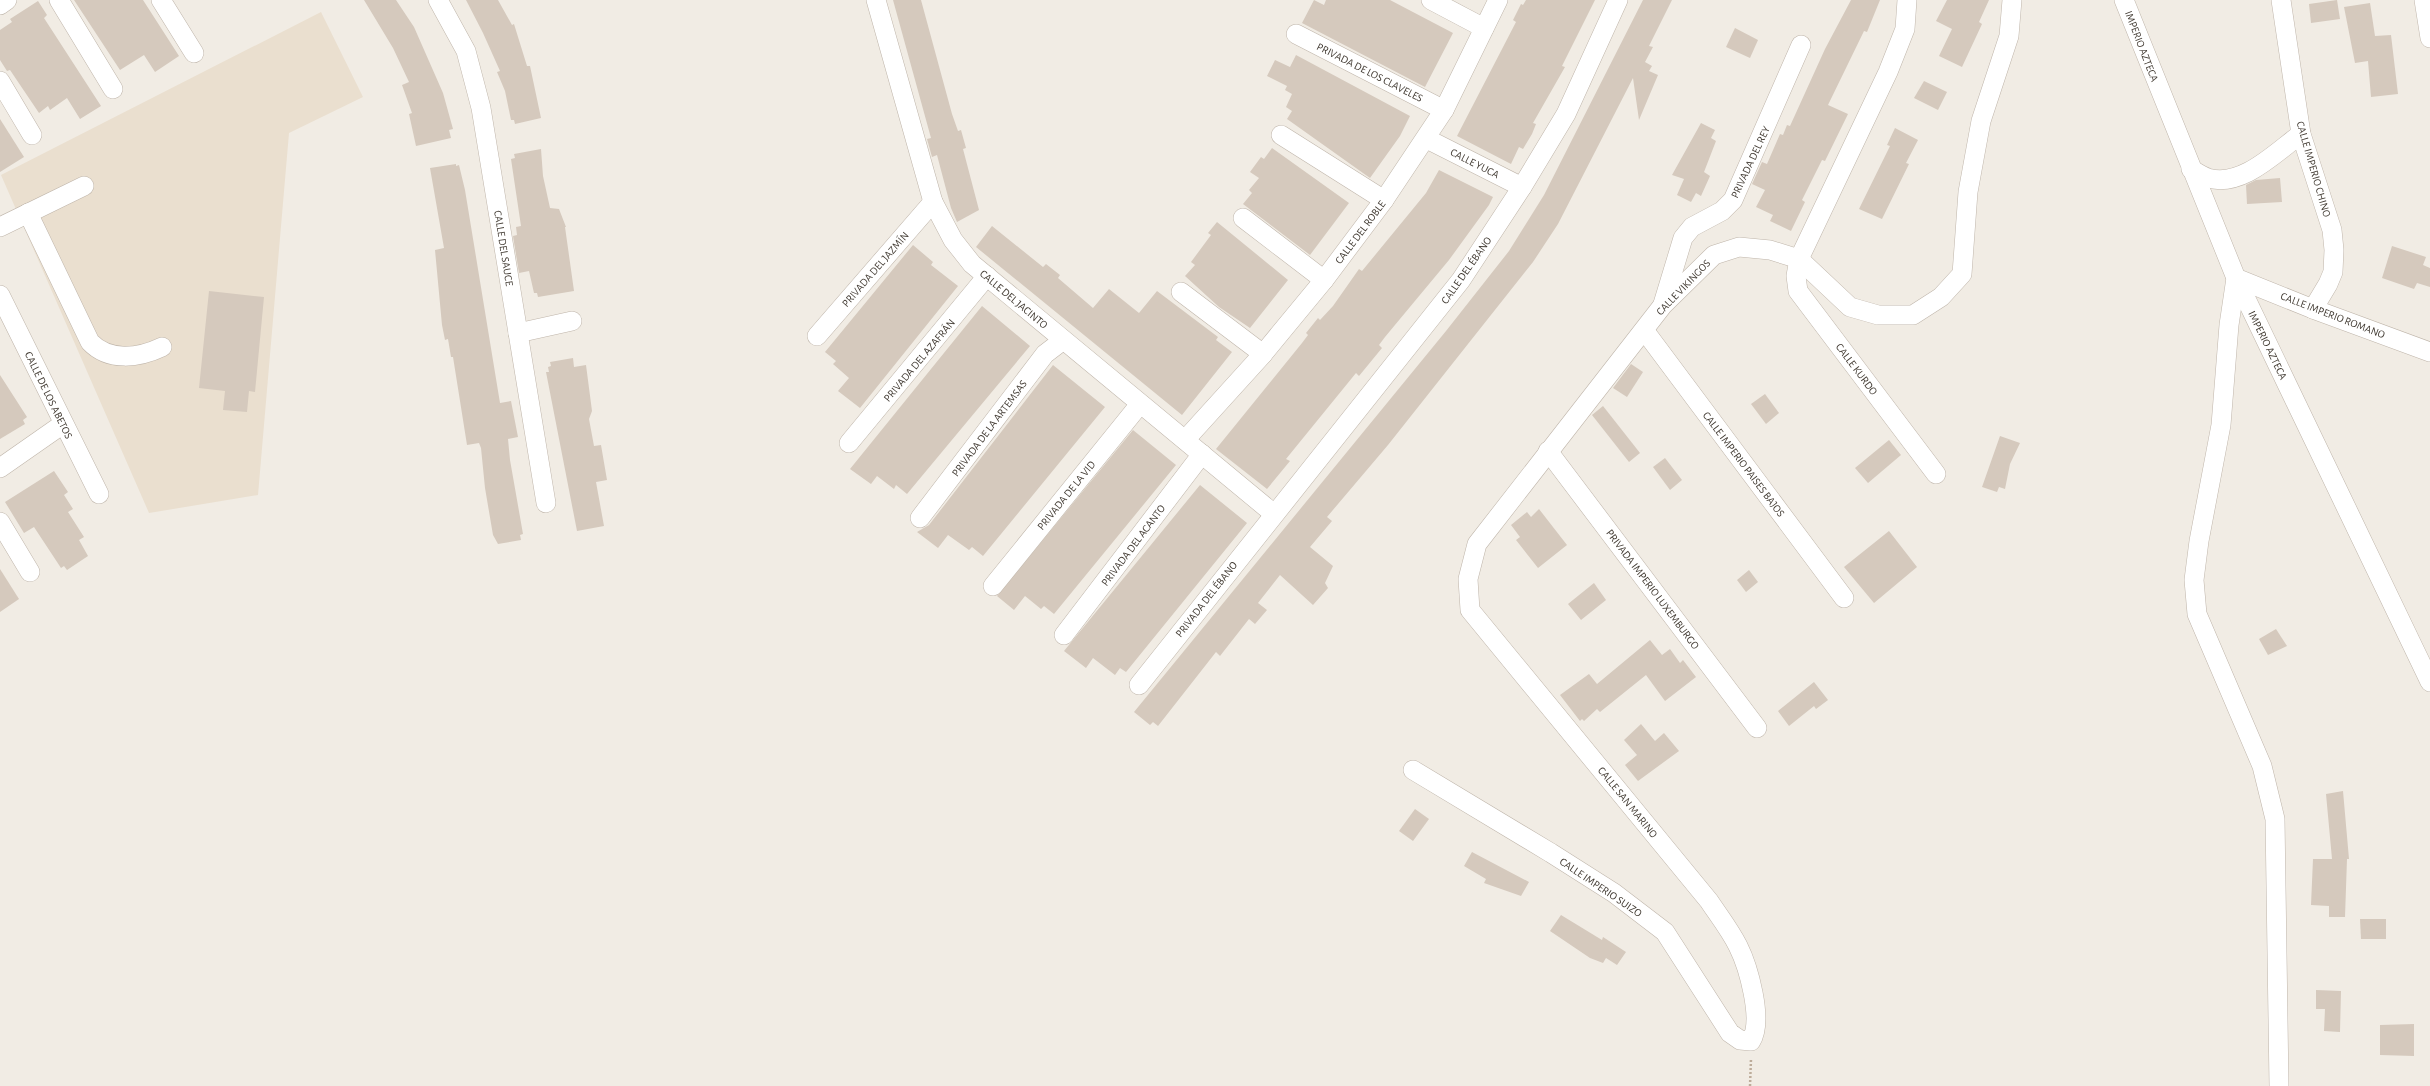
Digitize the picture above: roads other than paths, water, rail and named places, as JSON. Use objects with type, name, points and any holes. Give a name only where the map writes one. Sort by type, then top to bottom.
[{"type":"street","points":[[0,4],[7,0]]},
{"type":"street","points":[[59,0],[113,89]]},
{"type":"street","points":[[161,0],[194,53]]},
{"type":"street","name":"CALLE DEL SAUCE","points":[[438,0],[466,51],[481,108],[546,503]]},
{"type":"street","name":"CALLE DEL JACINTO","points":[[876,0],[933,202],[953,240],[972,264],[1062,341],[1274,514]]},
{"type":"street","points":[[1431,0],[1484,28]]},
{"type":"street","name":"CALLE DEL ROBLE","points":[[1185,440],[1263,354],[1324,280],[1384,200],[1427,139],[1444,110],[1498,0]]},
{"type":"street","name":"CALLE DEL ÉBANO","points":[[1274,514],[1461,280],[1522,187],[1566,114],[1618,0]]},
{"type":"street","points":[[1907,0],[1905,30],[1888,72],[1799,259],[1850,307],[1878,315],[1913,315],[1941,297],[1962,274],[1968,192],[1977,142],[1981,121],[2009,36],[2012,0]]},
{"type":"street","name":"IMPERIO AZTECA","points":[[2124,0],[2236,278],[2430,682]]},
{"type":"street","name":"CALLE IMPERIO CHINO","points":[[2281,0],[2302,134],[2332,230],[2334,250],[2330,278],[2313,309]]},
{"type":"street","points":[[2424,0],[2430,38]]},
{"type":"street","name":"PRIVADA DE LOS CLAVELES","points":[[1296,34],[1444,110]]},
{"type":"street","name":"PRIVADA DEL REY","points":[[1662,305],[1683,238],[1692,227],[1722,211],[1733,200],[1801,45]]},
{"type":"street","points":[[0,81],[32,135]]},
{"type":"street","points":[[2191,169],[2208,178],[2229,179],[2250,171],[2302,134]]},
{"type":"street","points":[[1281,135],[1384,200]]},
{"type":"street","name":"CALLE YUCA","points":[[1427,139],[1522,187]]},
{"type":"street","points":[[0,227],[84,186]]},
{"type":"street","name":"PRIVADA DEL JAZMÍN","points":[[817,336],[933,202]]},
{"type":"street","points":[[28,213],[93,346],[97,350],[129,356],[147,354],[162,347]]},
{"type":"street","points":[[1243,218],[1324,280]]},
{"type":"street","name":"CALLE VIKINGOS","points":[[1468,579],[1477,544],[1548,450],[1644,330],[1662,305],[1714,255],[1739,247],[1770,250],[1799,259]]},
{"type":"street","name":"CALLE KURDO","points":[[1799,259],[1796,276],[1798,291],[1936,474]]},
{"type":"street","name":"PRIVADA DEL AZAFRÁN","points":[[849,443],[987,276]]},
{"type":"street","points":[[2236,278],[2229,325],[2221,425],[2198,541],[2194,580],[2197,614],[2262,766],[2275,819],[2279,1086]]},
{"type":"street","name":"CALLE IMPERIO ROMANO","points":[[2236,278],[2313,309],[2430,352]]},
{"type":"street","points":[[1181,292],[1263,354]]},
{"type":"street","name":"CALLE DE LOS ABETOS","points":[[0,295],[63,424],[100,494]]},
{"type":"street","points":[[518,333],[572,321]]},
{"type":"street","name":"CALLE IMPERIO PAISES BAJOS","points":[[1644,330],[1844,598]]},
{"type":"street","name":"PRIVADA DE LA ARTEMSAS","points":[[920,518],[1045,354],[1062,341]]},
{"type":"street","name":"PRIVADA DE LA VID","points":[[993,586],[1140,404]]},
{"type":"street","points":[[0,468],[63,424]]},
{"type":"street","name":"PRIVADA IMPERIO LUXEMBURGO","points":[[1548,450],[1757,728]]},
{"type":"street","name":"PRIVADA DEL ACANTO","points":[[1064,635],[1202,454]]},
{"type":"street","name":"PRIVADA DEL ÉBANO","points":[[1139,685],[1274,514]]},
{"type":"street","points":[[0,522],[30,572]]},
{"type":"street","name":"CALLE SAN MARINO","points":[[1468,579],[1470,610],[1709,901],[1738,946],[1756,1011],[1755,1035],[1751,1041]]},
{"type":"street","name":"CALLE IMPERIO SUIZO","points":[[1413,770],[1551,853],[1614,893],[1665,932],[1730,1033],[1740,1040],[1751,1041]]}]
